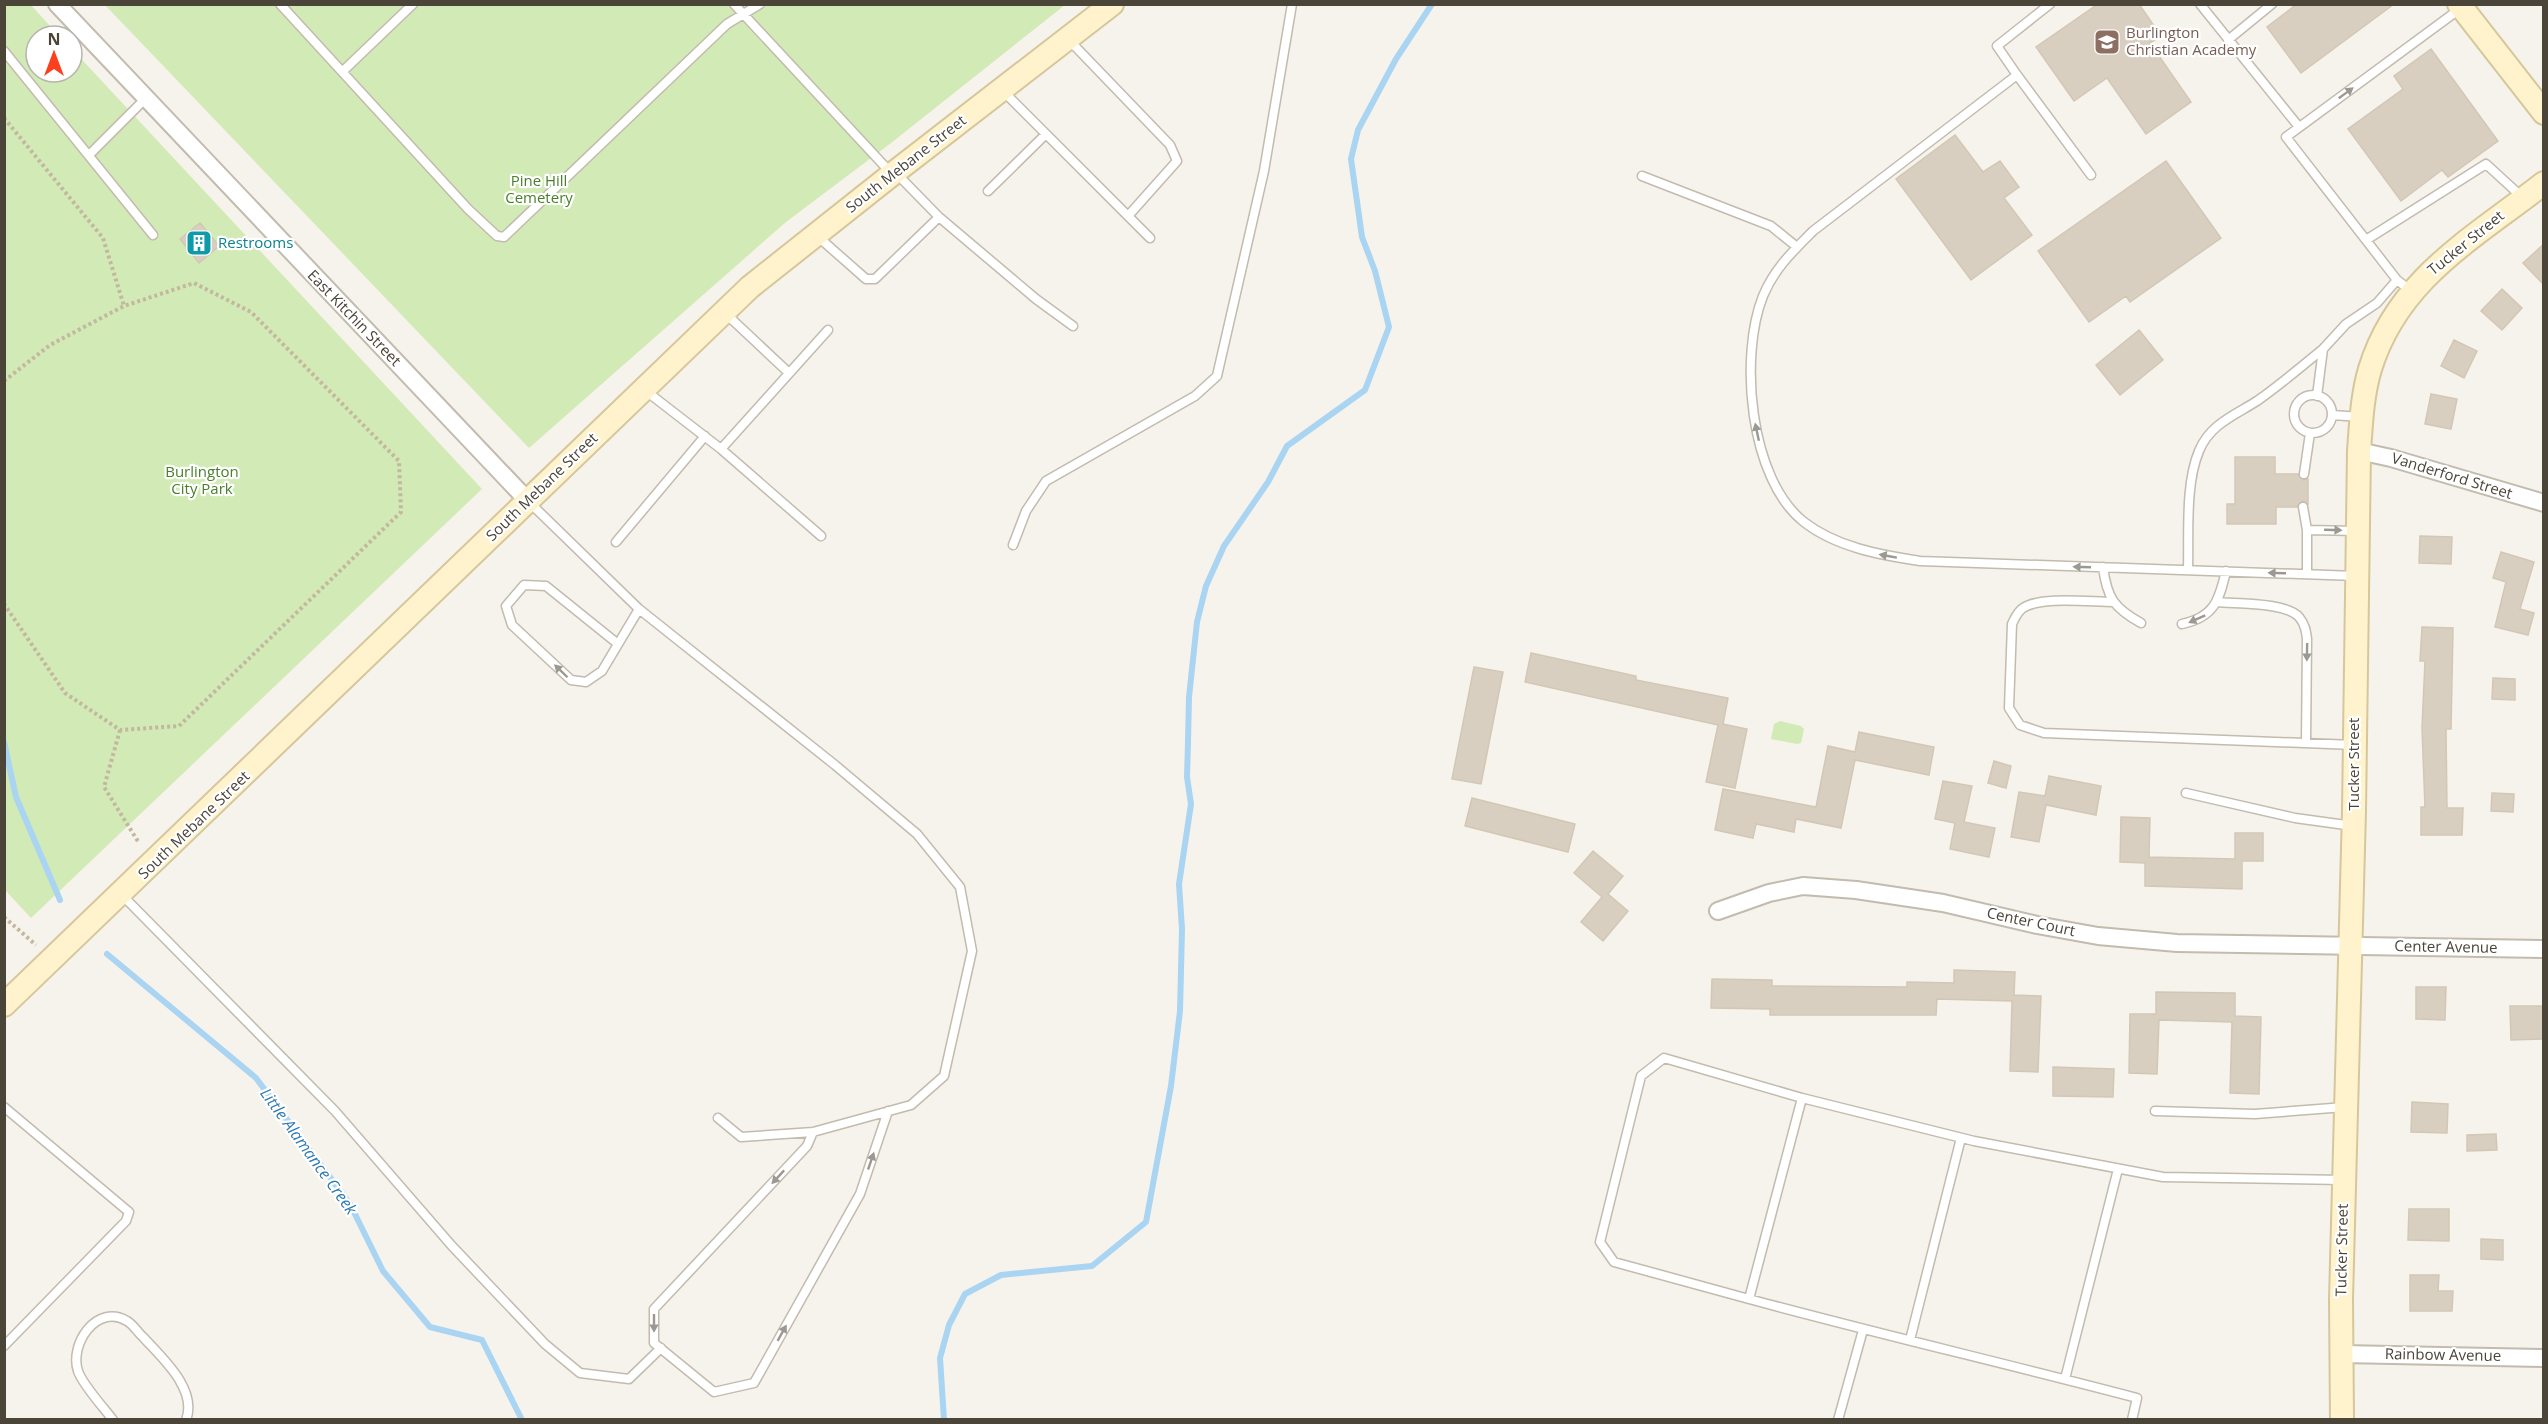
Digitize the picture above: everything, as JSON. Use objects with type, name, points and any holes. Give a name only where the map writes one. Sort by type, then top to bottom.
[{"type":"street","name":"East Kitchin Street","points":[[57,4],[528,501]]},
{"type":"street","name":"South Mebane Street","points":[[4,1005],[122,895],[643,388],[750,287],[1112,4]]},
{"type":"street","points":[[2461,6],[2544,113]]},
{"type":"street","name":"Tucker Street","points":[[2342,1419],[2345,1107],[2354,826],[2361,417],[2370,368],[2400,308],[2405,286],[2421,280],[2477,231],[2544,183]]},
{"type":"street","name":"Vanderford Street","points":[[2359,451],[2391,458],[2544,503]]},
{"type":"street","name":"Center Court","points":[[1718,911],[1769,892],[1803,886],[1857,890],[1943,903],[2037,925],[2098,936],[2177,943],[2349,945]]},
{"type":"street","name":"Center Avenue","points":[[2349,945],[2544,949]]},
{"type":"street","name":"Rainbow Avenue","points":[[2342,1354],[2544,1358]]},
{"type":"lane","points":[[280,4],[468,209],[497,236],[504,237],[727,24],[760,4]]},
{"type":"lane","points":[[343,71],[413,4]]},
{"type":"lane","points":[[734,4],[893,173],[939,217],[1036,299],[1073,326]]},
{"type":"lane","points":[[1013,545],[1026,510],[1046,482],[1195,396],[1217,376],[1264,171],[1293,4]]},
{"type":"lane","points":[[2050,4],[1997,46],[2091,175]]},
{"type":"lane","points":[[2200,4],[2299,128]]},
{"type":"lane","points":[[2228,40],[2272,4]]},
{"type":"lane","points":[[2188,570],[2191,487],[2199,450],[2210,432],[2258,400],[2323,349],[2346,324],[2405,286],[2286,137],[2461,6]]},
{"type":"lane","points":[[1068,39],[1170,145],[1178,161],[1128,216]]},
{"type":"lane","points":[[4,51],[153,235]]},
{"type":"lane","points":[[2018,75],[1813,231],[1785,258],[1763,295],[1753,332],[1754,416],[1762,458],[1778,493],[1803,522],[1836,541],[1880,555],[1920,561],[2357,576]]},
{"type":"lane","points":[[1002,89],[1150,237]]},
{"type":"lane","points":[[89,155],[145,99]]},
{"type":"lane","points":[[988,191],[1046,135]]},
{"type":"lane","points":[[2366,240],[2486,164],[2523,198]]},
{"type":"lane","points":[[1642,176],[1772,226],[1797,247]]},
{"type":"lane","points":[[816,235],[866,279],[875,279],[939,217]]},
{"type":"lane","points":[[724,312],[789,373]]},
{"type":"lane","points":[[721,449],[828,330]]},
{"type":"lane","points":[[2317,396],[2323,349]]},
{"type":"lane","points":[[643,388],[721,449],[821,536]]},
{"type":"lane","points":[[2317,396],[2328,403],[2332,415],[2327,427],[2317,433],[2310,433],[2304,432],[2296,423],[2294,411],[2296,405],[2305,397],[2317,396]]},
{"type":"lane","points":[[2332,415],[2361,417]]},
{"type":"lane","points":[[2304,474],[2310,433]]},
{"type":"lane","points":[[616,542],[705,436]]},
{"type":"lane","points":[[528,501],[639,609],[835,765],[917,834],[960,887],[972,951],[944,1076],[910,1105],[813,1131],[741,1137],[718,1118]]},
{"type":"lane","points":[[2303,507],[2307,530],[2307,574]]},
{"type":"lane","points":[[2307,530],[2358,531]]},
{"type":"lane","points":[[2103,567],[2105,585],[2113,602],[2122,612],[2141,623]]},
{"type":"lane","points":[[2182,624],[2196,621],[2209,613],[2217,602],[2226,571]]},
{"type":"lane","points":[[618,644],[546,586],[524,585],[506,606],[512,625],[571,680],[586,682],[602,671],[639,609]]},
{"type":"lane","points":[[2113,602],[2041,602],[2022,608],[2016,615],[2012,624],[2009,708],[2020,725],[2044,733],[2355,745]]},
{"type":"lane","points":[[2217,602],[2278,608],[2298,616],[2304,626],[2307,639],[2306,743]]},
{"type":"lane","points":[[2186,793],[2295,818],[2354,826]]},
{"type":"lane","points":[[122,895],[335,1111],[452,1246],[545,1344],[580,1373],[629,1379],[660,1348]]},
{"type":"lane","points":[[2132,1419],[2137,1398],[1863,1330],[1614,1262],[1600,1242],[1641,1076],[1664,1058],[1802,1098],[1961,1138],[2163,1178],[2344,1180]]},
{"type":"lane","points":[[1749,1299],[1802,1098]]},
{"type":"lane","points":[[4,1107],[129,1212],[126,1221],[4,1346]]},
{"type":"lane","points":[[2155,1111],[2255,1114],[2345,1107]]},
{"type":"lane","points":[[813,1131],[807,1146],[654,1309],[654,1343],[714,1392],[754,1383],[860,1194],[888,1111]]},
{"type":"lane","points":[[1910,1340],[1961,1138]]},
{"type":"lane","points":[[2065,1379],[2118,1169]]},
{"type":"lane","points":[[113,1419],[78,1372],[76,1356],[78,1343],[84,1332],[95,1323],[111,1317],[127,1321],[167,1363],[183,1388],[187,1400],[186,1419]]},
{"type":"lane","points":[[1838,1419],[1863,1330]]},
{"type":"path","points":[[4,118],[103,237],[124,306]]},
{"type":"path","points":[[4,381],[50,345],[124,306],[194,283],[251,312],[399,461],[401,513],[179,726],[120,730],[65,693],[4,604]]},
{"type":"path","points":[[120,730],[104,788],[139,843]]},
{"type":"path","points":[[4,916],[36,945]]},
{"type":"green space","name":"Burlington City Park","points":[[30,4],[48,24],[24,24],[24,84],[84,84],[84,62],[482,489],[31,918],[5,890],[4,5]]},
{"type":"green space","name":"Pine Hill Cemetery","points":[[105,5],[1065,5],[891,143],[786,222],[529,448]]},
{"type":"green space","points":[[1780,721],[1801,726],[1804,729],[1801,743],[1771,739],[1774,724]]},
{"type":"building","points":[[2098,4],[2139,4],[2161,36],[2150,43],[2191,102],[2146,134],[2107,78],[2074,101],[2036,47]]},
{"type":"building","points":[[2297,4],[2394,4],[2301,73],[2267,27]]},
{"type":"building","points":[[2431,49],[2498,141],[2448,177],[2442,170],[2401,201],[2348,129],[2403,89],[2394,76]]},
{"type":"building","points":[[1955,135],[1983,172],[2000,161],[2019,187],[2004,198],[2032,235],[1971,280],[1896,179]]},
{"type":"building","points":[[2166,161],[2221,238],[2130,302],[2126,296],[2089,322],[2038,251]]},
{"type":"building","name":"Restrooms","points":[[200,223],[219,246],[199,263],[180,239]]},
{"type":"building","points":[[2544,244],[2544,285],[2523,263]]},
{"type":"building","points":[[2502,289],[2522,308],[2502,330],[2481,311]]},
{"type":"building","points":[[2139,330],[2163,360],[2120,395],[2096,365]]},
{"type":"building","points":[[2454,340],[2477,351],[2464,378],[2441,366]]},
{"type":"building","points":[[2431,394],[2457,399],[2451,429],[2425,424]]},
{"type":"building","points":[[2235,457],[2275,457],[2275,474],[2298,474],[2303,480],[2308,479],[2308,504],[2302,501],[2297,507],[2276,507],[2276,524],[2227,524],[2227,504],[2235,504]]},
{"type":"building","points":[[2420,536],[2452,537],[2451,564],[2419,563]]},
{"type":"building","points":[[2501,552],[2534,562],[2520,609],[2534,613],[2528,635],[2495,627],[2506,582],[2493,578]]},
{"type":"building","points":[[2422,627],[2453,628],[2451,729],[2446,729],[2447,808],[2463,808],[2462,835],[2421,835],[2421,807],[2425,807],[2422,728],[2425,661],[2420,661]]},
{"type":"building","points":[[1531,653],[1636,676],[1636,680],[1728,698],[1723,724],[1747,729],[1735,788],[1706,782],[1718,725],[1525,682]]},
{"type":"building","points":[[1474,667],[1503,672],[1481,784],[1452,779]]},
{"type":"building","points":[[2493,678],[2515,679],[2515,700],[2492,699]]},
{"type":"building","points":[[1859,732],[1934,747],[1929,775],[1855,760],[1841,828],[1796,819],[1794,832],[1756,824],[1753,838],[1715,830],[1723,789],[1816,807],[1828,746],[1855,752]]},
{"type":"building","points":[[1994,761],[2011,766],[2006,788],[1988,783]]},
{"type":"building","points":[[2049,776],[2101,786],[2096,815],[2046,805],[2039,842],[2011,837],[2019,792],[2045,796]]},
{"type":"building","points":[[1943,781],[1972,786],[1964,822],[1995,828],[1989,857],[1950,849],[1955,823],[1935,819]]},
{"type":"building","points":[[2492,793],[2514,794],[2513,812],[2491,811]]},
{"type":"building","points":[[1472,798],[1575,824],[1568,852],[1465,826]]},
{"type":"building","points":[[2121,817],[2150,818],[2149,857],[2235,859],[2235,833],[2263,833],[2263,861],[2242,861],[2242,889],[2145,886],[2145,863],[2120,862]]},
{"type":"building","points":[[1593,851],[1623,876],[1608,894],[1628,911],[1603,941],[1581,922],[1602,897],[1574,873]]},
{"type":"building","points":[[1954,970],[2015,972],[2014,995],[2041,996],[2038,1072],[2010,1071],[2012,1001],[1937,999],[1936,1015],[1770,1015],[1770,1009],[1711,1008],[1712,979],[1772,980],[1772,986],[1907,987],[1907,982],[1954,983]]},
{"type":"building","points":[[2416,987],[2446,987],[2445,1020],[2416,1019]]},
{"type":"building","points":[[2156,992],[2235,993],[2235,1016],[2261,1017],[2259,1094],[2230,1093],[2232,1022],[2159,1020],[2157,1074],[2129,1073],[2130,1014],[2156,1014]]},
{"type":"building","points":[[2510,1006],[2544,1006],[2544,1039],[2511,1040]]},
{"type":"building","points":[[2053,1067],[2114,1069],[2113,1097],[2053,1096]]},
{"type":"building","points":[[2412,1102],[2448,1104],[2447,1133],[2411,1132]]},
{"type":"building","points":[[2496,1134],[2497,1150],[2467,1151],[2467,1135]]},
{"type":"building","points":[[2409,1209],[2449,1209],[2449,1241],[2408,1240]]},
{"type":"building","points":[[2481,1239],[2503,1240],[2503,1260],[2481,1259]]},
{"type":"building","points":[[2410,1275],[2439,1275],[2438,1291],[2453,1291],[2452,1311],[2410,1311]]},
{"type":"waterway","points":[[944,1420],[940,1358],[949,1325],[965,1294],[1001,1275],[1092,1266],[1146,1222],[1171,1086],[1180,1011],[1182,929],[1179,884],[1191,804],[1187,777],[1189,697],[1197,622],[1206,586],[1224,546],[1268,482],[1287,446],[1365,390],[1389,327],[1375,271],[1362,237],[1351,159],[1358,130],[1396,59],[1432,4]]},
{"type":"waterway","name":"Little Alamance Creek","points":[[4,742],[16,797],[60,900]]},
{"type":"waterway","name":"Little Alamance Creek","points":[[107,954],[256,1078],[350,1204],[383,1271],[430,1327],[482,1340],[522,1420]]},
{"type":"place","name":"Burlington Christian Academy","points":[[2107,42]]},
{"type":"place","name":"Restrooms","points":[[199,243]]}]
